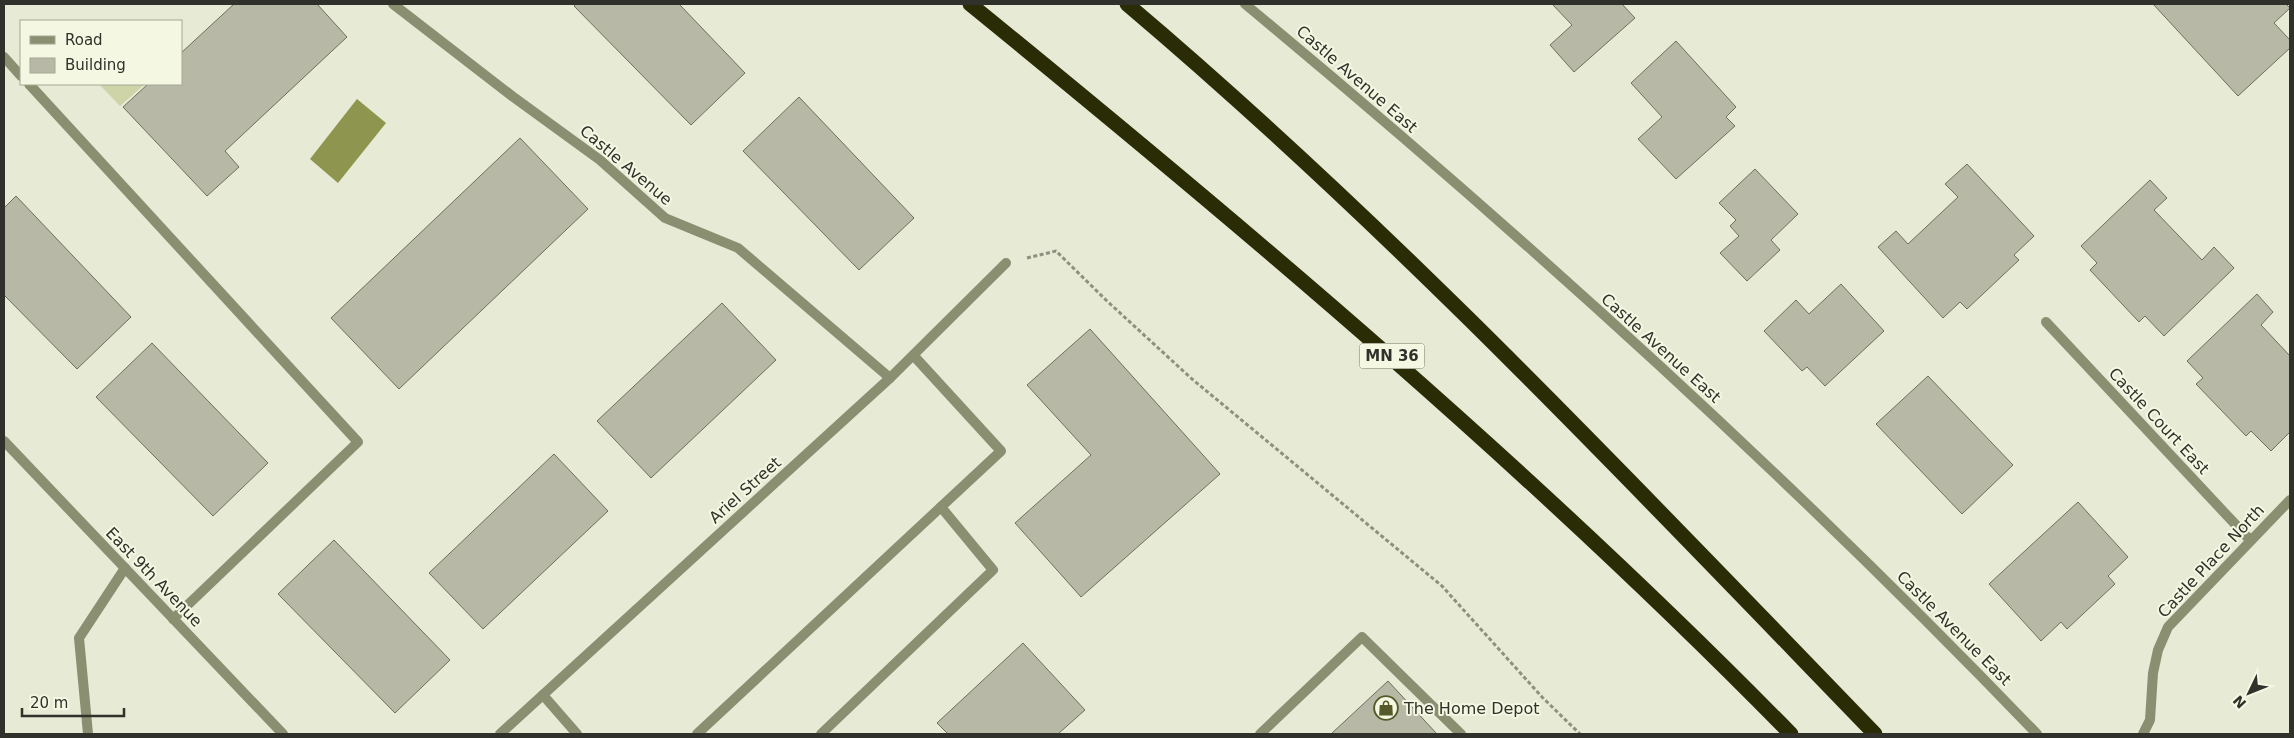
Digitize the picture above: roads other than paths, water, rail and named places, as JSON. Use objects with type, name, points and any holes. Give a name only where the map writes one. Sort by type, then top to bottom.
[{"type":"highway","name":"MN 36","points":[[970,4],[1136,138],[1352,321],[1564,513],[1791,734]]},
{"type":"highway","points":[[1127,4],[1207,71],[1486,337],[1629,480],[1875,734]]},
{"type":"street","name":"Castle Avenue","points":[[393,4],[512,96],[600,160],[665,218],[738,248],[890,378]]},
{"type":"street","name":"Castle Avenue East","points":[[1245,4],[1327,72],[1543,261],[1753,451],[1853,548],[2037,734]]},
{"type":"street","points":[[4,57],[20,75]]},
{"type":"street","points":[[29,85],[358,442],[173,619]]},
{"type":"street","name":"Ariel Street","points":[[500,734],[914,356],[1006,263]]},
{"type":"street","name":"Castle Court East","points":[[2046,322],[2250,540]]},
{"type":"street","points":[[698,734],[1001,451],[914,356]]},
{"type":"street","name":"East 9th Avenue","points":[[4,440],[283,734]]},
{"type":"street","name":"Castle Place North","points":[[2143,734],[2150,720],[2153,674],[2158,650],[2168,626],[2290,500]]},
{"type":"street","points":[[822,734],[993,570],[942,507]]},
{"type":"street","points":[[88,734],[79,638],[125,568]]},
{"type":"street","points":[[1260,734],[1362,637],[1461,734]]},
{"type":"street","points":[[543,695],[577,734]]},
{"type":"place","name":"The Home Depot","points":[[1386,708]]}]
